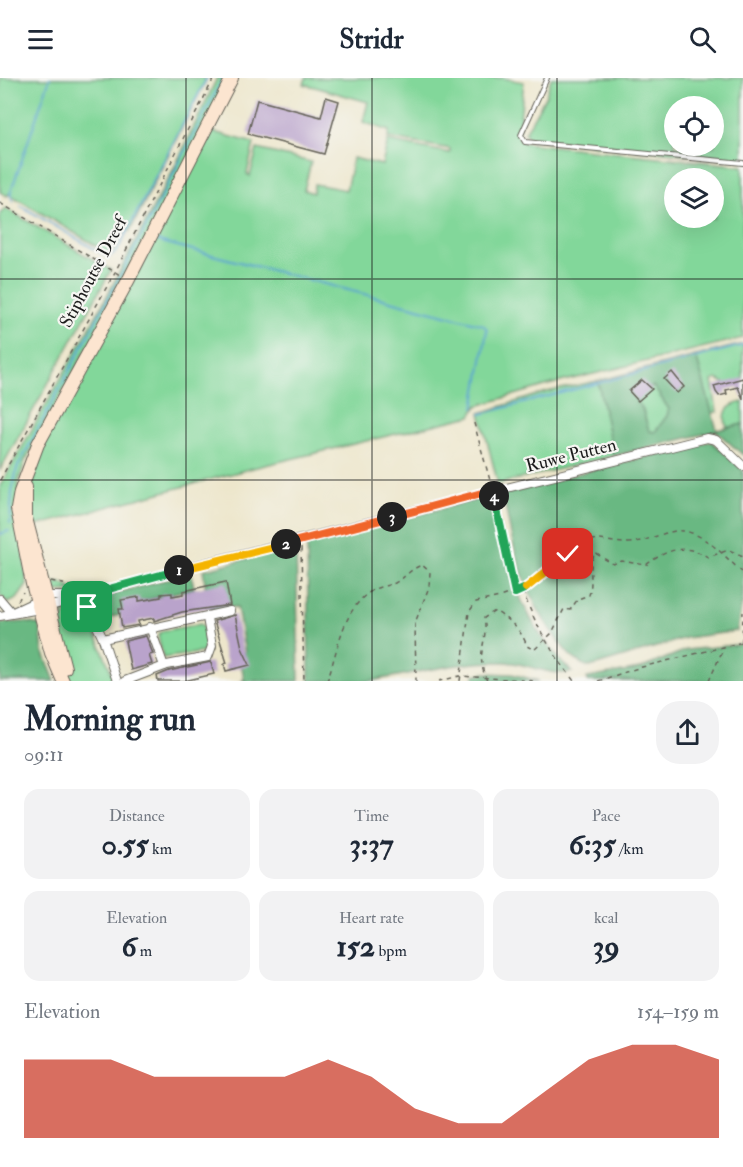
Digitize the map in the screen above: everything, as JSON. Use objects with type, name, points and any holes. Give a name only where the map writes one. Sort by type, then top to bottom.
[{"type":"main road","name":"Stiphoutse Dreef","points":[[64,681],[16,509],[26,470],[129,279],[232,78]]},
{"type":"street","name":"Ruwe Putten","points":[[0,616],[43,602],[83,596],[493,490],[707,438],[716,440],[743,466]]},
{"type":"street","points":[[83,596],[103,639],[117,681]]},
{"type":"street","points":[[0,599],[12,613]]},
{"type":"street","points":[[103,639],[150,627],[207,618],[230,611]]},
{"type":"street","points":[[125,681],[164,666],[208,657],[212,646],[207,618]]},
{"type":"street","points":[[150,627],[164,666]]},
{"type":"lane","points":[[547,78],[520,135],[525,142],[743,164]]},
{"type":"path","name":"Stiphoutse Dreef","points":[[0,480],[115,272],[214,78]]},
{"type":"path","points":[[0,203],[129,279]]},
{"type":"path","points":[[474,423],[493,490],[515,593]]},
{"type":"path","points":[[460,681],[469,612],[476,602],[523,590],[546,573],[576,544],[590,539],[607,543],[636,543],[677,530],[695,536],[721,553],[743,573]]},
{"type":"path","points":[[301,541],[304,681]]},
{"type":"path","points":[[486,680],[481,665],[480,650],[486,628],[484,618],[495,611],[522,632],[527,646],[534,650],[544,642],[564,609],[570,610],[578,599],[589,595],[593,585],[589,565],[595,553],[613,564],[622,561],[646,565],[659,555],[679,548],[694,548],[708,557],[729,549],[743,556]]},
{"type":"path","points":[[327,681],[345,625],[356,605],[373,590],[396,582],[411,568],[422,565],[430,572],[429,587],[415,623],[416,681]]},
{"type":"path","points":[[523,590],[533,620],[544,642],[574,681]]},
{"type":"path","points":[[598,681],[638,668],[743,642],[743,612]]},
{"type":"path","points":[[709,681],[724,647]]},
{"type":"path","points":[[439,681],[460,676],[486,680],[536,681]]},
{"type":"green space","points":[[0,78],[202,78],[206,80],[130,231],[124,230],[110,254],[9,194],[7,196],[0,192]]},
{"type":"green space","points":[[217,78],[229,78],[150,234],[25,461],[18,484],[27,585],[17,599],[8,603],[0,595],[0,486],[100,309],[176,164]]},
{"type":"green space","points":[[306,78],[502,78],[524,82],[518,137],[525,143],[743,166],[743,338],[552,384],[477,406],[471,416],[257,467],[32,527],[30,490],[38,455],[210,131],[254,143],[247,174],[250,176],[257,149],[311,162],[304,190],[313,193],[314,184],[346,190],[353,158],[382,165],[388,141],[450,153],[450,149],[388,138],[389,131],[363,122],[368,102],[304,84]]},
{"type":"green space","points":[[551,78],[743,78],[743,160],[704,156],[724,156],[724,96],[664,96],[664,152],[528,138],[525,133],[546,95]]},
{"type":"green space","points":[[5,208],[111,270],[0,470],[0,214]]},
{"type":"green space","points":[[743,344],[743,380],[726,384],[717,379],[712,381],[717,412],[712,413],[696,356]]},
{"type":"green space","points":[[696,356],[717,430],[743,424],[743,455],[716,431],[613,456],[598,381]],"holes":[[[653,386],[669,409],[667,416],[655,432],[649,431],[642,408],[636,402]]]},
{"type":"green space","points":[[598,381],[613,456],[498,484],[480,413],[547,392]]},
{"type":"green space","points":[[653,385],[669,409],[667,416],[655,432],[649,431],[642,408],[636,402]]},
{"type":"green space","points":[[743,402],[743,424],[727,428],[725,418],[727,410]]},
{"type":"green space","points":[[711,441],[743,470],[743,598],[737,631],[686,638],[590,667],[579,662],[570,656],[544,621],[527,586],[510,532],[503,492]]},
{"type":"green space","points":[[493,495],[503,544],[527,612],[554,653],[572,672],[555,673],[513,663],[488,662],[369,681],[309,681],[307,544]]},
{"type":"green space","points":[[296,546],[299,681],[241,681],[244,680],[240,655],[245,652],[237,607],[209,610],[203,570]]},
{"type":"green space","points":[[191,573],[194,588],[130,604],[124,614],[99,620],[89,600]]},
{"type":"green space","points":[[46,582],[61,583],[77,591],[55,592]]},
{"type":"green space","points":[[76,602],[80,608],[55,615],[58,607]]},
{"type":"green space","points":[[86,611],[115,681],[69,681],[55,618]]},
{"type":"green space","points":[[25,622],[40,625],[43,651],[55,681],[0,681],[0,623]]},
{"type":"green space","points":[[200,624],[203,626],[208,647],[204,652],[163,658],[158,635],[162,631]]},
{"type":"green space","points":[[743,644],[743,681],[588,681],[587,678],[640,669],[686,650]]},
{"type":"green space","points":[[512,674],[539,681],[474,681],[474,675]]},
{"type":"building","points":[[326,97],[339,101],[324,154],[248,134],[257,100],[321,117]]},
{"type":"building","points":[[672,372],[684,387],[677,393],[664,379]]},
{"type":"building","points":[[743,378],[743,399],[738,387],[726,390],[727,394],[719,396],[716,392],[714,386]]},
{"type":"building","points":[[642,380],[652,389],[638,401],[629,391]]},
{"type":"building","points":[[226,582],[230,605],[182,612],[154,621],[154,618],[138,621],[139,625],[122,628],[119,609],[123,609],[121,600],[139,597],[139,601],[172,593],[172,596],[183,594],[183,591]]},
{"type":"building","points":[[235,615],[242,648],[250,665],[226,671],[224,664],[227,663],[214,621]]},
{"type":"building","points":[[146,636],[153,654],[149,655],[152,664],[131,670],[125,641]]},
{"type":"building","points":[[211,662],[214,674],[184,681],[158,681],[157,676],[169,671]]},
{"type":"waterway","points":[[13,201],[10,194],[50,78]]},
{"type":"waterway","points":[[21,206],[108,257],[117,251],[207,78]]},
{"type":"waterway","points":[[10,524],[12,492],[17,468],[129,260],[223,78]]},
{"type":"waterway","points":[[158,241],[484,325],[487,330],[474,408]]},
{"type":"waterway","points":[[481,414],[743,345]]},
{"type":"waterway","points":[[0,534],[9,531]]},
{"type":"route","points":[[87,607],[83,596],[493,490],[515,593],[523,590],[568,554]]}]
